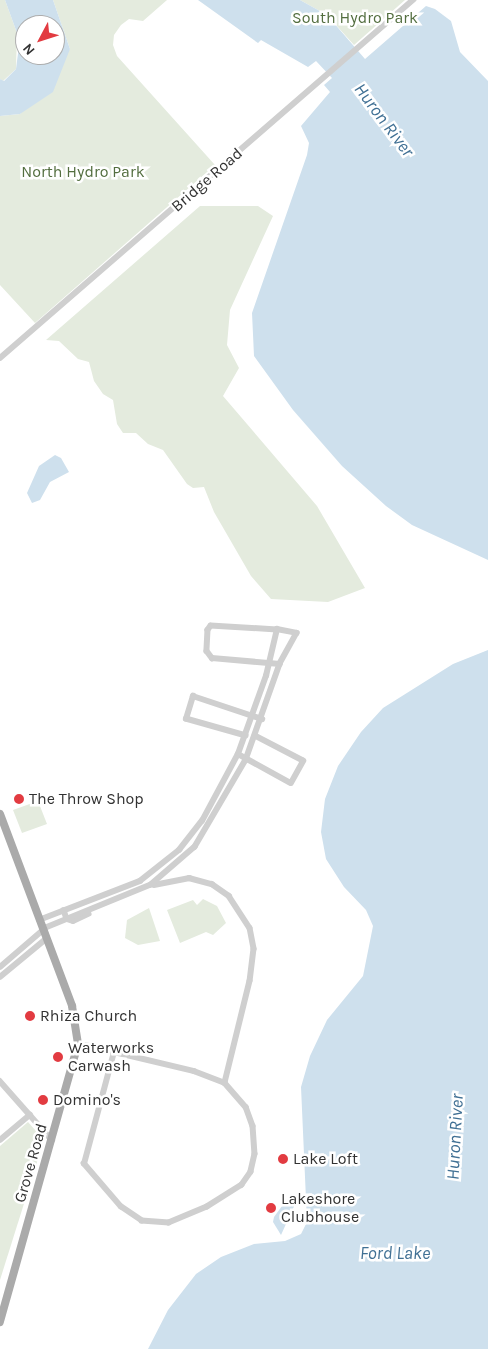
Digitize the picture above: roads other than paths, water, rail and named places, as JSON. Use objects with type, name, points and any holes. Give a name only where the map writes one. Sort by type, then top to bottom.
[{"type":"main road","name":"Grove Road","points":[[0,814],[72,1006],[78,1044],[0,1322]]},
{"type":"street","name":"Bridge Road","points":[[0,358],[321,82],[413,0]]},
{"type":"street","points":[[151,885],[176,866],[210,826],[246,760],[280,664],[297,633],[286,628],[277,630],[214,626],[208,630],[209,656],[270,661],[280,664]]},
{"type":"street","points":[[39,920],[130,885],[168,861],[202,821],[246,736],[270,661],[277,630]]},
{"type":"street","points":[[246,736],[186,718],[193,696],[262,719]]},
{"type":"street","points":[[238,754],[291,783],[303,761],[255,736]]},
{"type":"street","points":[[202,821],[210,826]]},
{"type":"street","points":[[168,861],[176,866]]},
{"type":"street","points":[[0,968],[43,929],[151,885],[189,878],[212,884],[229,896],[250,928],[254,948],[250,981],[225,1083]]},
{"type":"street","points":[[130,885],[134,892]]},
{"type":"street","points":[[95,899],[98,907]]},
{"type":"street","points":[[67,919],[73,921],[108,903]]},
{"type":"street","points":[[64,910],[67,919]]},
{"type":"street","points":[[0,977],[46,939]]},
{"type":"street","points":[[78,1044],[114,1052],[194,1071],[225,1083],[246,1107],[252,1126],[255,1154],[250,1172],[232,1194],[182,1220],[169,1223],[142,1221],[121,1207],[84,1164],[114,1052]]},
{"type":"street","points":[[0,1081],[52,1140]]},
{"type":"street","points":[[0,1140],[30,1115]]},
{"type":"water","points":[[5,0],[53,0],[58,15],[15,15],[15,28]]},
{"type":"water","name":"Huron River","points":[[198,0],[300,0],[327,15],[365,59],[426,6],[435,9],[451,21],[460,52],[488,81],[488,560],[412,525],[386,506],[342,466],[293,410],[254,356],[252,313],[307,155],[309,143],[301,126],[330,92],[324,85],[332,78],[316,61],[308,67],[261,40],[258,43]]},
{"type":"water","points":[[65,35],[70,49],[65,62]]},
{"type":"water","points":[[16,65],[64,65],[53,92],[20,114],[0,116],[0,79],[4,81],[16,69]]},
{"type":"water","points":[[55,455],[61,458],[69,472],[50,482],[40,500],[32,503],[27,493],[39,466]]},
{"type":"water","name":"Ford Lake","points":[[488,650],[488,1349],[148,1349],[168,1310],[196,1274],[221,1257],[254,1244],[285,1241],[301,1234],[307,1222],[301,1087],[310,1056],[327,1020],[363,976],[373,926],[366,910],[344,887],[326,859],[321,832],[325,799],[338,766],[361,732],[383,708],[453,664]]},
{"type":"water","points":[[296,1202],[281,1235],[273,1222],[274,1217],[282,1206]]},
{"type":"place","name":"The Throw Shop","points":[[19,799]]},
{"type":"place","name":"Rhiza Church","points":[[30,1016]]},
{"type":"place","name":"Waterworks Carwash","points":[[58,1057]]},
{"type":"place","name":"Domino's","points":[[43,1100]]},
{"type":"place","name":"Lake Loft","points":[[283,1159]]},
{"type":"place","name":"Lakeshore Clubhouse","points":[[271,1208]]},
{"type":"park label","name":"South Hydro Park","points":[[355,18]]},
{"type":"park label","name":"North Hydro Park","points":[[83,172]]}]
